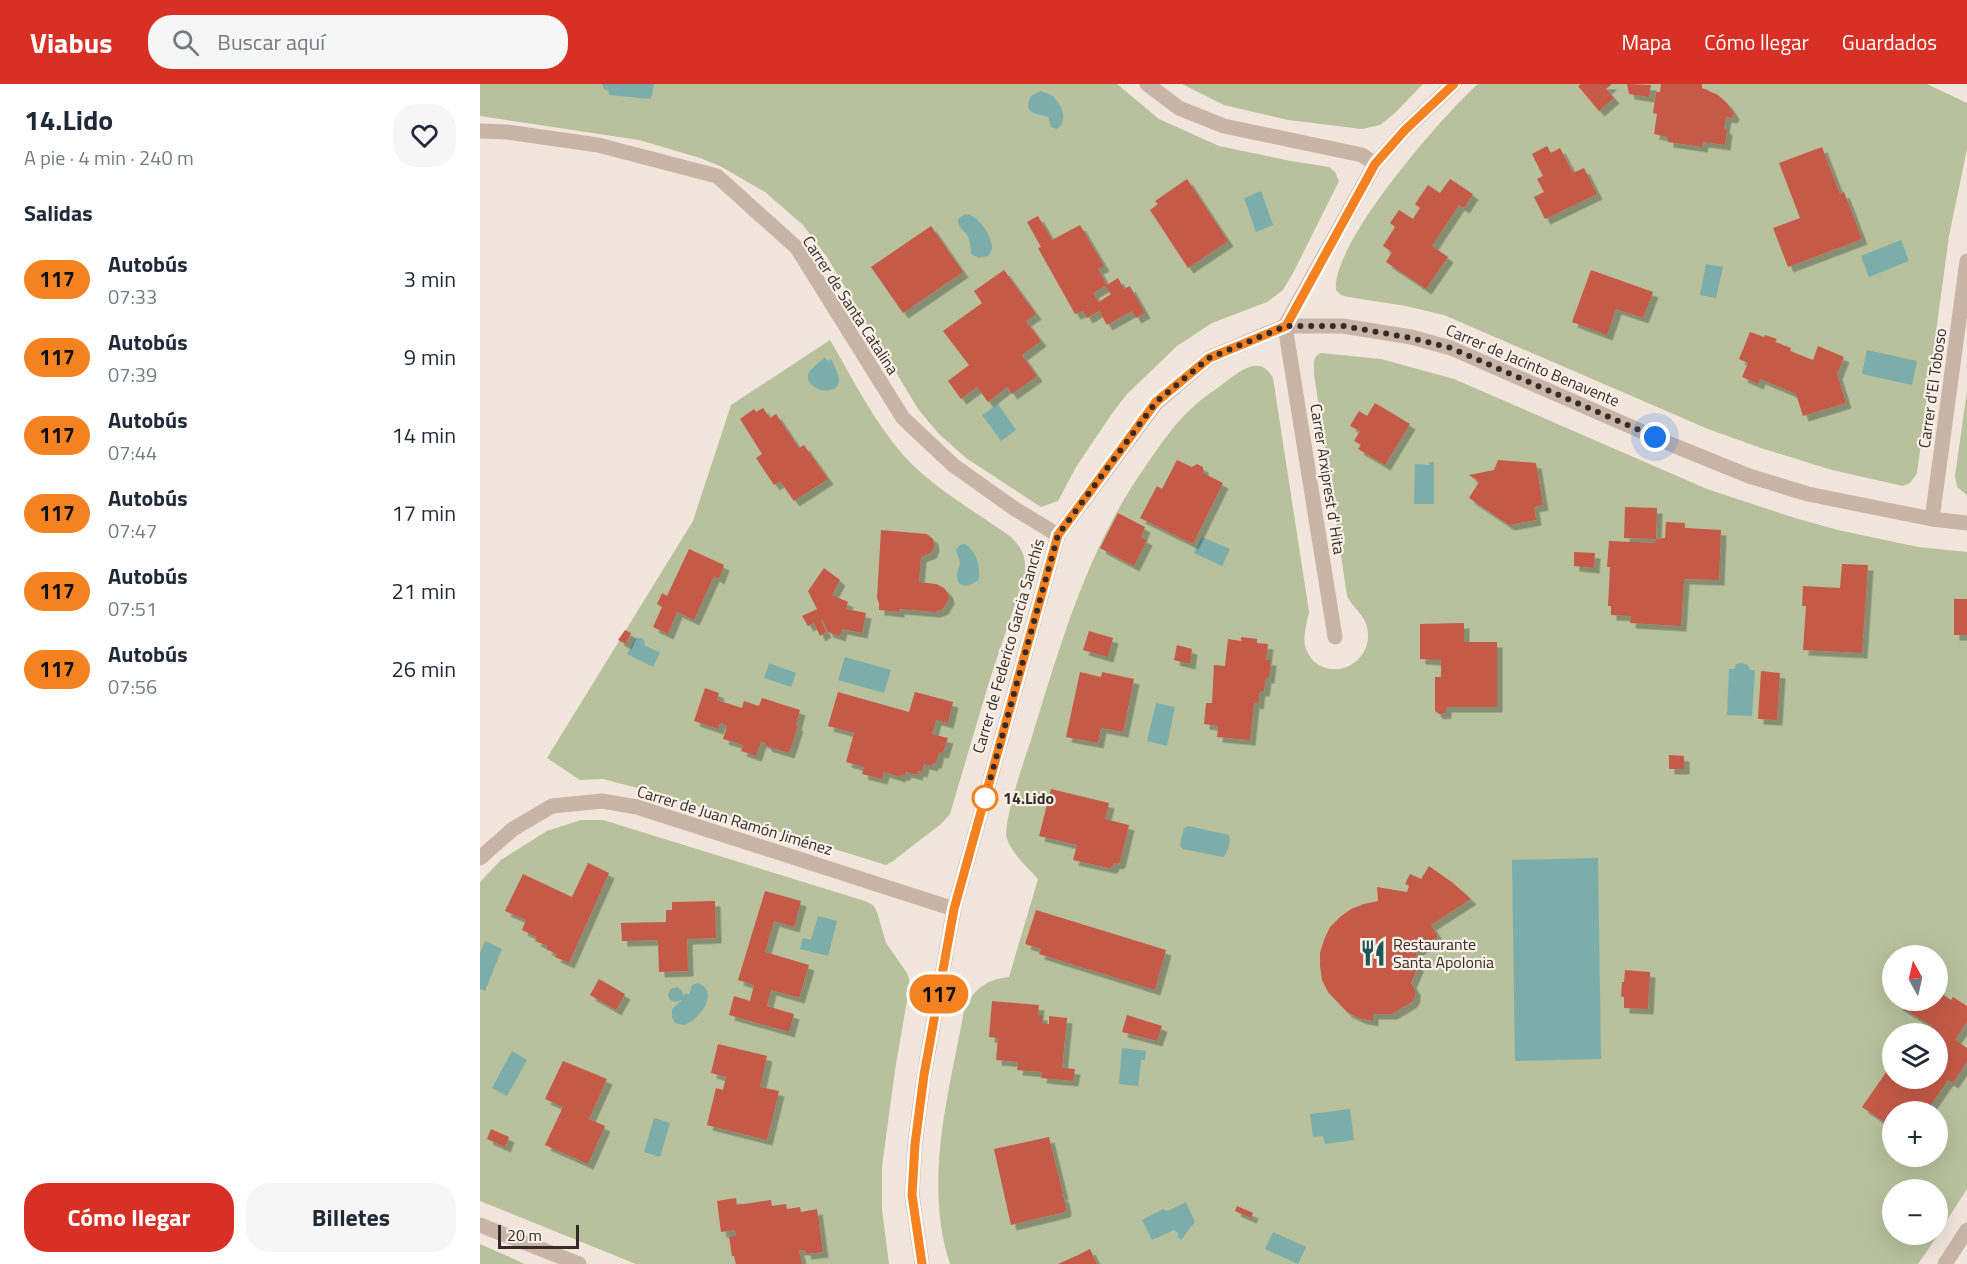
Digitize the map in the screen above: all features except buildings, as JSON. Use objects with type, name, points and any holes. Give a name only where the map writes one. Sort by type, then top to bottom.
[{"type":"street","points":[[1147,84],[1179,108],[1224,126],[1362,155],[1375,164]]},
{"type":"street","points":[[1286,326],[1375,164],[1405,130],[1454,84]]},
{"type":"street","name":"Carrer de Santa Catalina","points":[[480,131],[507,132],[598,145],[717,176],[797,248],[903,418],[953,465],[1015,509],[1058,535]]},
{"type":"street","name":"Carrer d'El Toboso","points":[[1932,519],[1967,261]]},
{"type":"street","name":"Carrer de Federico Garcia Sanchís","points":[[922,1264],[912,1195],[915,1144],[924,1075],[954,909],[1058,535],[1156,402],[1209,358],[1286,326]]},
{"type":"street","name":"Carrer de Jacinto Benavente","points":[[1286,326],[1343,326],[1411,338],[1451,348],[1749,476],[1808,494],[1932,519],[1967,523]]},
{"type":"street","name":"Carrer Arxiprest d' Hita","points":[[1286,326],[1335,637]]},
{"type":"street","name":"Carrer de Juan Ramón Jiménez","points":[[480,858],[513,829],[552,806],[602,801],[637,807],[954,909]]},
{"type":"street","points":[[480,1225],[579,1264]]},
{"type":"street","points":[[1946,1264],[1967,1230]]},
{"type":"green space","points":[[480,84],[1117,84],[1159,119],[1219,146],[1329,167],[1335,172],[1339,181],[1283,290],[1267,302],[1212,323],[1177,346],[1127,394],[1076,467],[1058,501],[1041,507],[966,458],[939,434],[918,409],[827,257],[803,225],[765,192],[720,166],[639,140],[480,116]]},
{"type":"green space","points":[[1182,84],[1423,84],[1380,125],[1362,129],[1288,120],[1224,105]]},
{"type":"green space","points":[[1478,84],[1927,84],[1967,103],[1967,149],[1949,236],[1917,473],[1910,483],[1903,486],[1832,470],[1761,448],[1708,429],[1444,315],[1341,295],[1336,290],[1339,269],[1369,213],[1416,151]]},
{"type":"green space","points":[[830,340],[873,415],[904,456],[941,489],[1011,537],[1021,549],[1025,563],[1025,574],[989,682],[950,814],[941,824],[886,865],[645,790],[603,779],[580,780],[547,758],[693,521],[731,405]]},
{"type":"green space","points":[[1321,353],[1381,359],[1454,379],[1707,489],[1838,530],[1918,547],[1967,552],[1967,1189],[1948,1218],[1948,1179],[1882,1179],[1882,1245],[1931,1245],[1918,1264],[950,1264],[942,1233],[939,1201],[941,1138],[946,1105],[964,1011],[971,997],[981,987],[994,980],[1009,977],[1038,879],[1013,850],[1006,832],[1010,807],[1064,634],[1108,529],[1147,464],[1185,414],[1246,368],[1263,367],[1273,378],[1309,612],[1305,635],[1306,649],[1313,661],[1323,667],[1334,669],[1356,662],[1368,641],[1367,627],[1363,618],[1347,596],[1314,374],[1316,356]]},
{"type":"green space","points":[[1967,391],[1967,495],[1957,487],[1955,476]]},
{"type":"green space","points":[[581,820],[603,820],[873,905],[886,943],[907,973],[910,983],[882,1167],[882,1209],[889,1264],[636,1264],[480,1201],[480,882],[501,860],[547,831]]},
{"type":"green space","points":[[480,1244],[525,1264],[480,1264]]},
{"type":"water","points":[[602,84],[654,84],[651,99],[609,95],[609,91],[604,89]]},
{"type":"water","points":[[1041,91],[1055,98],[1061,107],[1063,121],[1057,129],[1051,127],[1048,117],[1035,114],[1028,107],[1031,96]]},
{"type":"water","points":[[1261,191],[1273,225],[1256,232],[1244,198]]},
{"type":"water","points":[[965,214],[974,217],[987,231],[992,247],[988,256],[979,258],[971,254],[969,239],[958,222],[958,219]]},
{"type":"water","points":[[1901,240],[1909,261],[1869,277],[1861,256]]},
{"type":"water","points":[[1706,264],[1723,267],[1716,298],[1700,295]]},
{"type":"water","points":[[1867,350],[1917,361],[1912,385],[1862,374]]},
{"type":"water","points":[[824,358],[829,361],[831,359],[839,377],[836,387],[831,390],[819,389],[809,382],[811,369]]},
{"type":"water","points":[[998,404],[1016,430],[1001,441],[982,415]]},
{"type":"water","points":[[1429,462],[1434,462],[1434,504],[1414,504],[1415,464],[1429,465]]},
{"type":"water","points":[[1202,537],[1230,549],[1222,566],[1194,553]]},
{"type":"water","points":[[965,544],[975,555],[979,579],[965,586],[958,580],[960,560],[956,550],[960,545]]},
{"type":"water","points":[[636,638],[642,638],[644,645],[660,653],[653,667],[627,654]]},
{"type":"water","points":[[845,657],[891,670],[884,693],[838,680]]},
{"type":"water","points":[[769,663],[796,673],[791,687],[764,678]]},
{"type":"water","points":[[1736,664],[1748,665],[1750,670],[1755,670],[1752,716],[1727,715],[1729,669],[1734,669]]},
{"type":"water","points":[[1156,703],[1175,707],[1167,746],[1147,741]]},
{"type":"water","points":[[1188,826],[1229,835],[1228,850],[1225,855],[1223,857],[1183,849],[1180,845],[1184,828]]},
{"type":"water","points":[[1598,858],[1601,1059],[1515,1061],[1512,860]]},
{"type":"water","points":[[818,916],[837,921],[828,956],[800,949],[803,938],[811,940]]},
{"type":"water","points":[[485,941],[502,949],[485,991],[480,989],[480,953]]},
{"type":"water","points":[[698,983],[705,987],[708,993],[705,1006],[690,1022],[684,1025],[675,1023],[672,1009],[682,1000],[675,1002],[670,1000],[668,995],[670,989],[678,987],[684,997],[684,994],[689,994],[692,985]]},
{"type":"water","points":[[1122,1048],[1146,1051],[1145,1060],[1141,1060],[1138,1086],[1119,1084]]},
{"type":"water","points":[[512,1051],[527,1060],[507,1096],[492,1088]]},
{"type":"water","points":[[1350,1109],[1354,1140],[1325,1144],[1323,1136],[1313,1137],[1310,1114]]},
{"type":"water","points":[[654,1118],[670,1123],[660,1157],[644,1152]]},
{"type":"water","points":[[1186,1202],[1195,1222],[1181,1240],[1177,1236],[1179,1234],[1174,1230],[1152,1240],[1142,1220],[1163,1209],[1168,1211]]},
{"type":"water","points":[[1273,1232],[1306,1247],[1298,1264],[1265,1249]]},
{"type":"bus line","name":"117","points":[[922,1264],[912,1195],[915,1144],[924,1075],[954,909],[1058,535],[1156,402],[1209,358],[1286,326],[1375,164],[1405,130],[1454,84]]},
{"type":"place","name":"14.Lido","points":[[985,798]]},
{"type":"place","name":"Restaurante Santa Apolonia","points":[[1373,953]]},
{"type":"route","points":[[985,798],[1058,535],[1156,402],[1209,358],[1286,326],[1343,326],[1411,338],[1451,348],[1655,437]]}]
